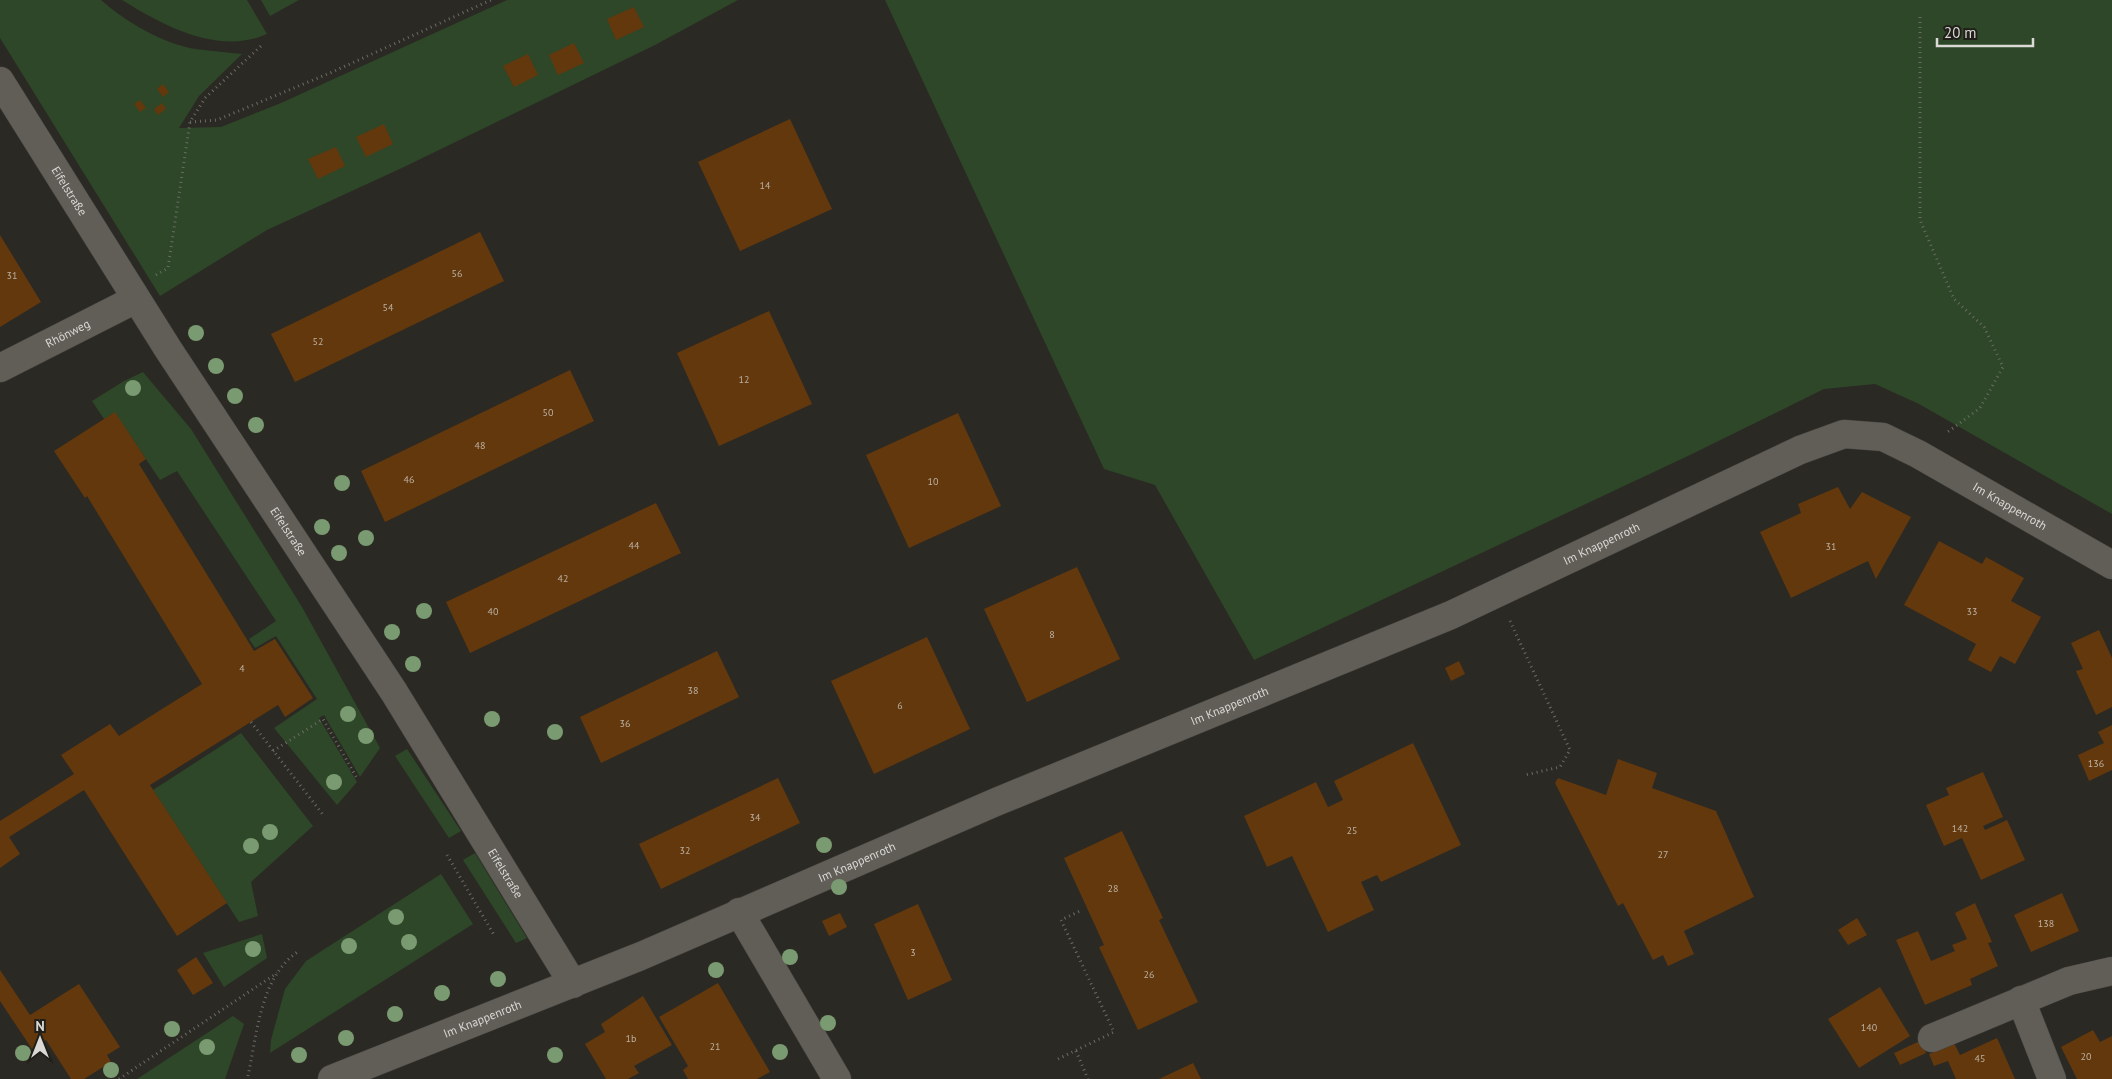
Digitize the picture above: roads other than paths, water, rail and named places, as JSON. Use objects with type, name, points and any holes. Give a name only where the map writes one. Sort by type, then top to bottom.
[{"type":"street","name":"Eifelstraße","points":[[0,81],[136,299],[394,692],[573,984]]},
{"type":"street","name":"Rhönweg","points":[[0,368],[136,299]]},
{"type":"street","name":"Im Knappenroth","points":[[332,1079],[573,984],[996,802],[1451,615],[1800,450],[1844,434],[1883,437],[1918,454],[2112,565]]},
{"type":"street","points":[[739,912],[837,1079]]},
{"type":"street","points":[[1932,1038],[2069,981],[2112,971]]},
{"type":"street","points":[[2021,1000],[2052,1079]]}]
